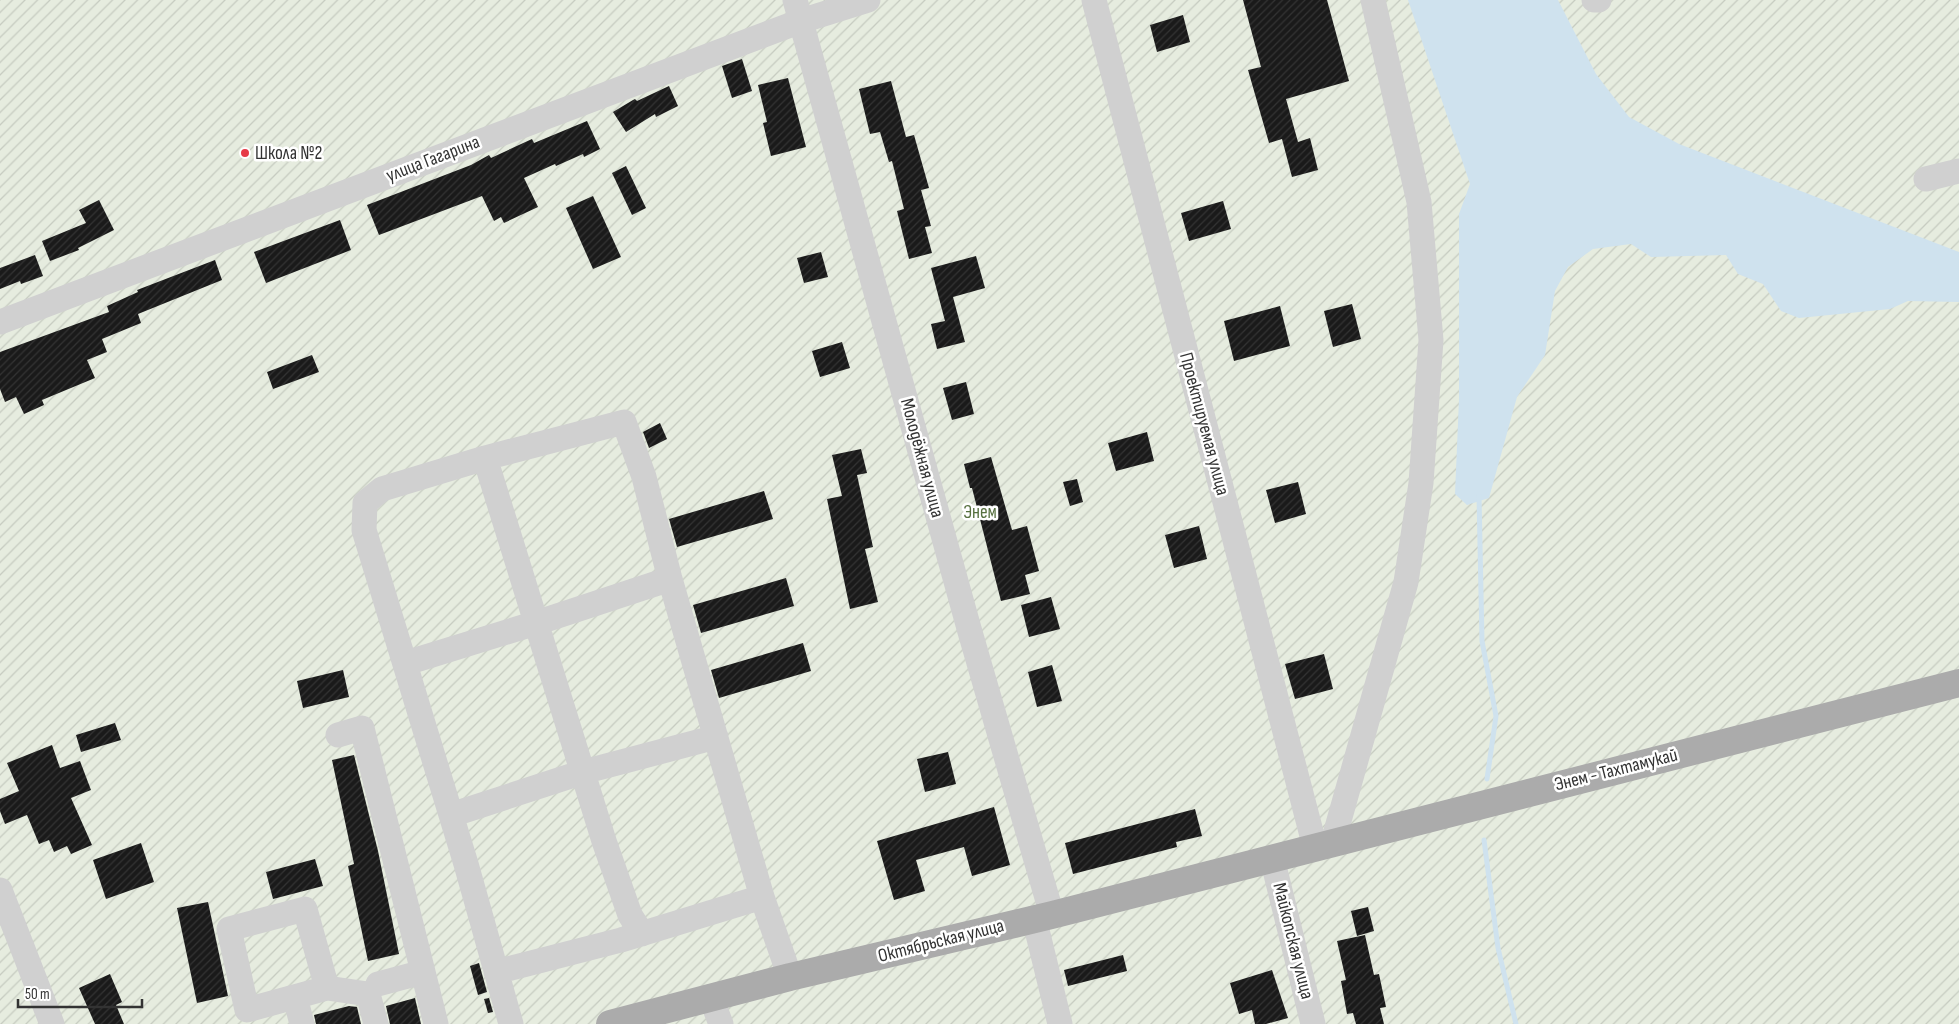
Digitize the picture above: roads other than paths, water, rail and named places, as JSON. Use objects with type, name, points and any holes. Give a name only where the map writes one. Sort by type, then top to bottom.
[{"type":"main road","name":"Энем - Тахтамукай","points":[[1272,858],[1959,683]]},
{"type":"main road","name":"Октябрьская улица","points":[[610,1024],[790,977],[1043,917],[1272,858]]},
{"type":"street","name":"улица Гагарина","points":[[0,322],[798,10],[868,0]]},
{"type":"street","name":"Проектируемая улица","points":[[1094,0],[1324,845]]},
{"type":"street","points":[[1324,845],[1406,582],[1422,483],[1430,340],[1419,202],[1373,0]]},
{"type":"street","points":[[1594,0],[1599,0]]},
{"type":"street","name":"Молодёжная улица","points":[[798,10],[970,632],[1043,917],[1060,1024]]},
{"type":"street","points":[[1926,179],[1959,170]]},
{"type":"street","points":[[511,1024],[406,663],[364,530],[365,503],[382,489],[485,458],[624,422],[644,477],[670,578],[762,897],[790,977]]},
{"type":"street","points":[[485,458],[583,772],[630,915],[642,934]]},
{"type":"street","points":[[406,663],[536,623],[670,578]]},
{"type":"street","points":[[338,735],[362,728],[436,1024]]},
{"type":"street","points":[[451,815],[583,772],[716,737]]},
{"type":"street","name":"Майкопская улица","points":[[1272,858],[1313,1024]]},
{"type":"street","points":[[0,890],[52,1024]]},
{"type":"street","points":[[496,972],[642,934],[762,897]]},
{"type":"street","points":[[327,988],[305,909],[229,929],[241,1017],[295,997],[327,988],[368,994],[376,1024]]},
{"type":"street","points":[[378,984],[423,972]]},
{"type":"street","points":[[295,997],[302,1024]]},
{"type":"street","points":[[712,998],[721,1024]]},
{"type":"water","points":[[1408,0],[1558,0],[1596,74],[1629,117],[1679,144],[1959,252],[1959,302],[1908,301],[1890,309],[1799,318],[1781,311],[1763,284],[1738,274],[1726,255],[1651,257],[1631,244],[1593,249],[1568,267],[1555,291],[1545,355],[1517,397],[1489,498],[1467,505],[1455,494],[1459,399],[1459,214],[1470,184]]},
{"type":"waterway","points":[[1479,496],[1482,641],[1496,716],[1487,779]]},
{"type":"waterway","points":[[1484,840],[1498,948],[1516,1024]]},
{"type":"place","name":"Школа №2","points":[[245,153]]},
{"type":"park label","name":"Энем","points":[[980,512]]}]
